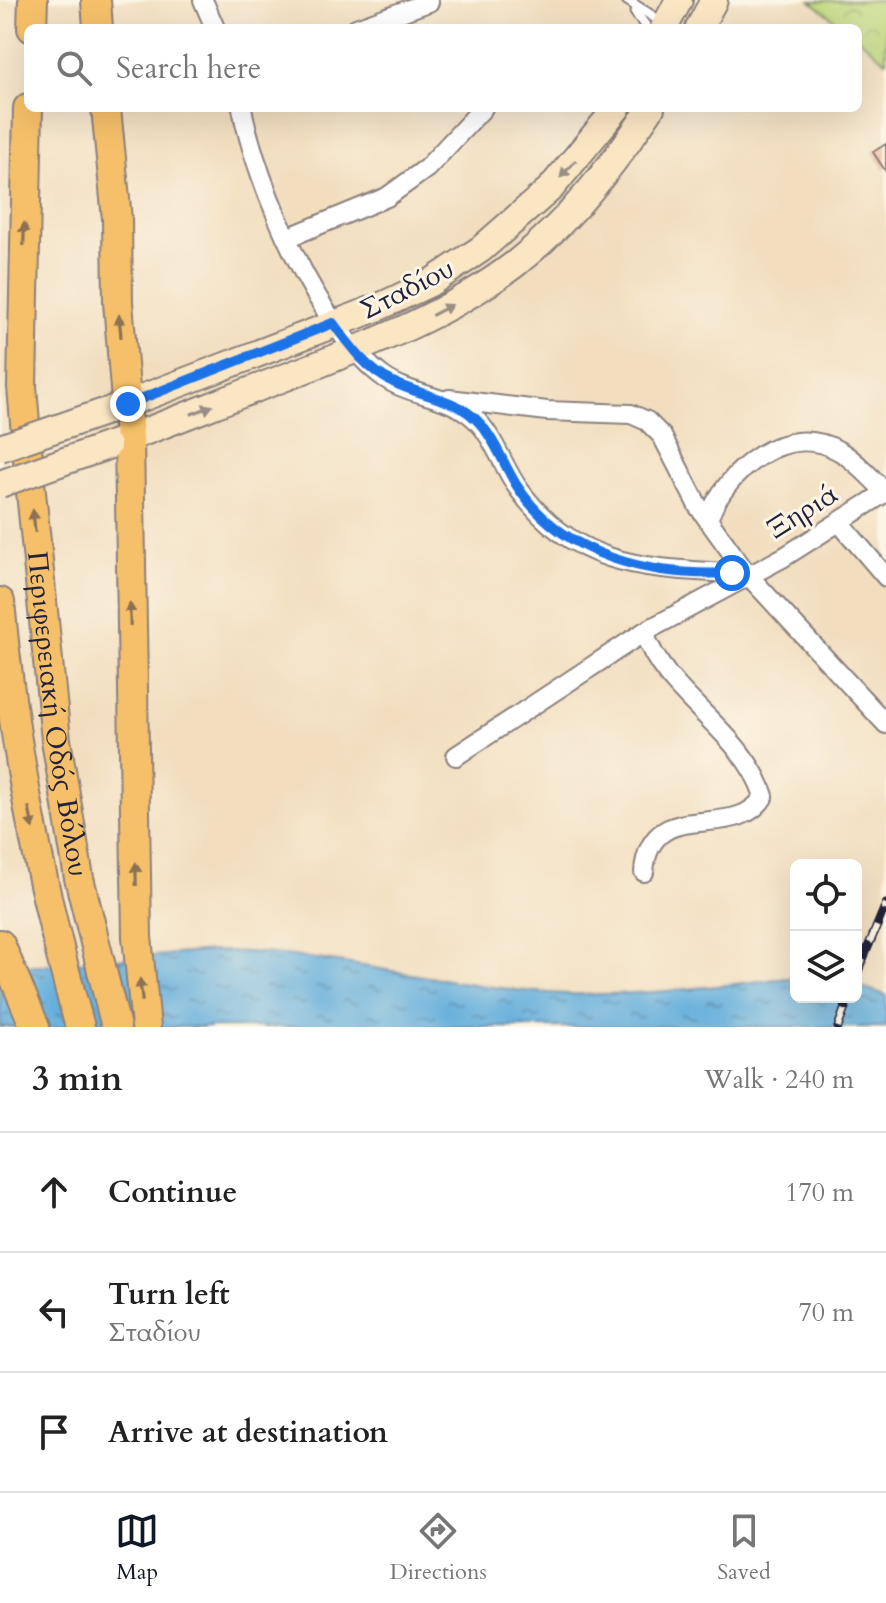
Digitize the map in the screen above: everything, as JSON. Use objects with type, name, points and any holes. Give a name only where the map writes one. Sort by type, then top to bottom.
[{"type":"main road","points":[[32,24],[33,0]]},
{"type":"main road","points":[[96,0],[98,24]]},
{"type":"main road","points":[[701,24],[714,0]]},
{"type":"main road","name":"Περιφερειακή Οδός Βόλου","points":[[28,112],[22,387],[27,450],[56,740],[79,878],[116,1027]]},
{"type":"main road","points":[[106,112],[117,219],[116,408],[138,952],[146,1027]]},
{"type":"main road","name":"Σταδίου","points":[[0,448],[116,408],[410,294],[481,249],[551,188],[614,112]]},
{"type":"main road","name":"Σταδίου","points":[[0,484],[118,442],[354,350],[446,308],[516,263],[594,186],[648,112]]},
{"type":"main road","name":"Περιφερειακή Οδός Βόλου","points":[[0,602],[17,747],[62,962],[80,1027]]},
{"type":"main road","points":[[2,949],[35,1027]]},
{"type":"street","points":[[203,0],[213,24]]},
{"type":"street","points":[[367,24],[429,2]]},
{"type":"street","points":[[243,112],[254,155],[287,238],[333,323],[354,350],[393,383],[442,400],[478,421],[523,494],[581,546],[613,560],[669,572],[747,574]]},
{"type":"street","points":[[287,238],[400,189],[427,168],[479,112]]},
{"type":"street","points":[[442,400],[463,399],[547,411],[614,412],[643,419],[662,436],[708,519],[747,574],[886,724]]},
{"type":"street","points":[[708,519],[724,486],[758,458],[788,442],[820,443],[840,451],[886,492]]},
{"type":"street","name":"Ξηριά","points":[[456,756],[644,632],[747,574],[784,557],[886,492]]},
{"type":"street","points":[[839,522],[886,577]]},
{"type":"street","points":[[644,632],[661,668],[746,759],[764,796],[752,813],[738,820],[683,822],[668,828],[652,846],[644,872]]},
{"type":"lane","points":[[627,0],[668,14]]},
{"type":"lane","points":[[627,0],[668,14]]},
{"type":"green space","points":[[886,0],[886,61],[862,41],[862,24],[840,24],[811,1]]},
{"type":"water","points":[[212,951],[293,956],[496,987],[568,994],[666,991],[790,978],[790,1003],[862,1003],[862,987],[886,995],[886,1027],[0,1027],[0,969]]},
{"type":"building","points":[[886,144],[886,172],[873,152]]},
{"type":"railway","points":[[862,962],[886,904]]},
{"type":"railway","points":[[838,1027],[847,1003]]},
{"type":"route","points":[[128,404],[333,323],[354,350],[393,383],[436,397],[470,413],[523,494],[581,546],[613,560],[669,572],[732,573]]}]
